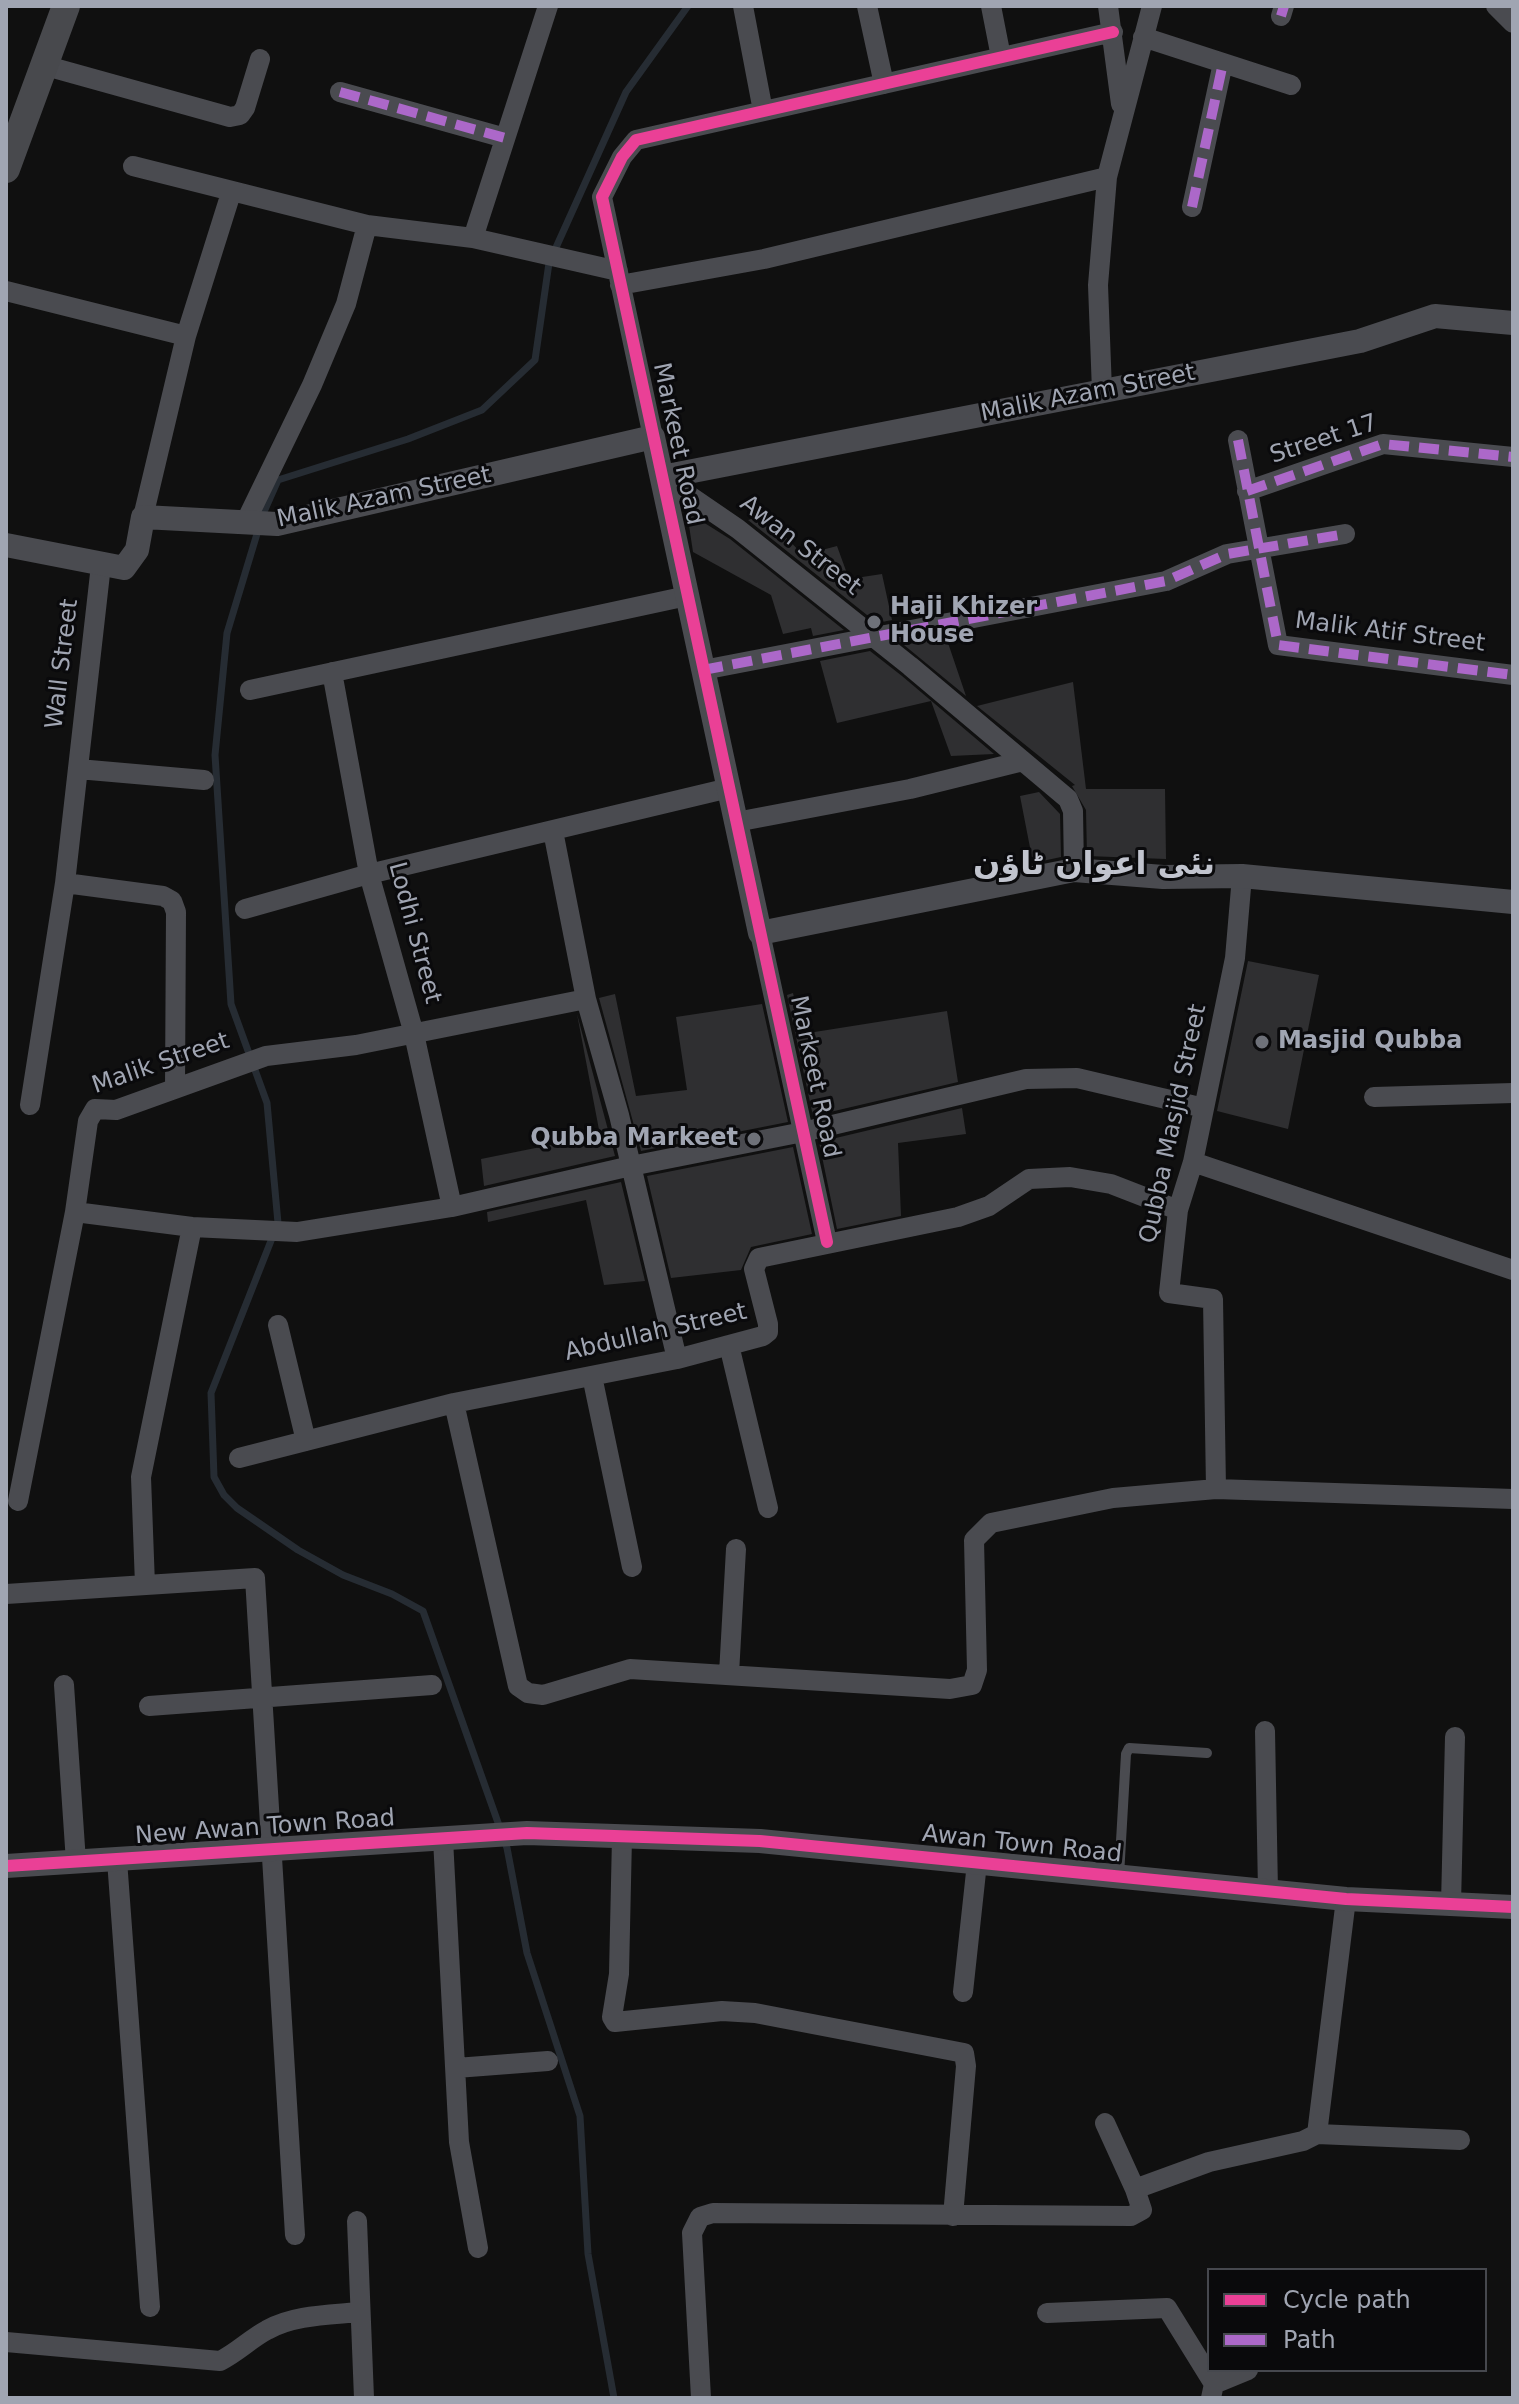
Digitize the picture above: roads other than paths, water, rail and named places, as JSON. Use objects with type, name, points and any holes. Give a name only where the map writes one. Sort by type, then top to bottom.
[{"type":"main road","points":[[6,169],[66,6]]},
{"type":"street","points":[[473,238],[548,6]]},
{"type":"street","points":[[743,6],[763,111]]},
{"type":"street","points":[[867,6],[884,84]]},
{"type":"street","points":[[991,6],[1001,57]]},
{"type":"street","points":[[1108,6],[1123,116]]},
{"type":"street","points":[[1102,391],[1098,285],[1107,177],[1152,6]]},
{"type":"street","points":[[1496,6],[1513,23]]},
{"type":"street","name":"Markeet Road","points":[[827,1242],[602,197],[622,157],[636,140],[1113,32]]},
{"type":"street","points":[[1143,37],[1291,85]]},
{"type":"street","points":[[43,65],[230,117],[240,115],[245,108],[260,59]]},
{"type":"street","points":[[1192,207],[1223,63]]},
{"type":"street","points":[[340,92],[505,138]]},
{"type":"street","points":[[133,166],[367,225],[473,238],[537,250],[619,278],[764,259],[1107,177]]},
{"type":"street","points":[[6,545],[101,565],[124,568],[131,562],[186,336],[231,193]]},
{"type":"street","points":[[258,524],[346,304],[367,225]]},
{"type":"street","points":[[6,291],[186,336]]},
{"type":"street","name":"Malik Azam Street","points":[[662,477],[1360,341],[1435,316],[1513,323]]},
{"type":"street","name":"Malik Azam Street","points":[[143,517],[258,524],[653,437]]},
{"type":"street","name":"Malik Atif Street","points":[[1238,440],[1278,645],[1513,675]]},
{"type":"street","name":"Street 17","points":[[1247,491],[1383,444],[1513,457]]},
{"type":"street","name":"Awan Street","points":[[662,477],[738,529],[875,638],[1072,804],[1074,870]]},
{"type":"street","points":[[703,670],[1166,581],[1227,554],[1345,534]]},
{"type":"street","name":"Wall Street","points":[[30,1105],[65,883],[101,565]]},
{"type":"street","points":[[250,690],[687,596]]},
{"type":"street","name":"Lodhi Street","points":[[332,672],[369,874],[414,1034],[452,1207]]},
{"type":"street","points":[[736,822],[910,789],[1019,762]]},
{"type":"street","points":[[78,769],[204,780]]},
{"type":"street","points":[[245,909],[369,874],[729,788]]},
{"type":"street","points":[[553,831],[586,999],[631,1166],[677,1359]]},
{"type":"street","points":[[760,933],[1074,870],[1163,877],[1242,876],[1513,902]]},
{"type":"street","name":"Qubba Masjid Street","points":[[1216,1489],[1213,1299],[1169,1293],[1178,1210],[1193,1162],[1235,958],[1242,876]]},
{"type":"street","points":[[65,883],[163,896],[172,901],[176,912],[175,1088]]},
{"type":"street","name":"Malik Street","points":[[18,1501],[75,1212],[88,1121],[95,1109],[116,1110],[266,1056],[414,1034],[586,999]]},
{"type":"street","points":[[75,1212],[192,1227],[297,1232],[452,1207],[631,1166],[803,1132],[1026,1079],[1077,1078],[1204,1108]]},
{"type":"street","points":[[1374,1097],[1513,1093]]},
{"type":"street","points":[[1193,1162],[1513,1270]]},
{"type":"street","name":"Abdullah Street","points":[[239,1458],[454,1403],[677,1359],[768,1332],[754,1261],[827,1242],[958,1217],[989,1206],[1029,1179],[1070,1177],[1111,1184],[1178,1210]]},
{"type":"street","points":[[145,1585],[141,1477],[192,1227]]},
{"type":"street","points":[[278,1325],[306,1441]]},
{"type":"street","points":[[729,1345],[768,1508]]},
{"type":"street","points":[[592,1376],[632,1567]]},
{"type":"street","points":[[454,1403],[518,1686],[528,1693],[543,1695],[630,1669],[950,1689],[972,1685],[977,1670],[974,1540],[982,1529],[991,1523],[1113,1498],[1216,1489],[1513,1499]]},
{"type":"street","points":[[729,1674],[736,1549]]},
{"type":"street","points":[[6,1594],[255,1578],[269,1852],[295,2235]]},
{"type":"street","points":[[64,1685],[76,1862]]},
{"type":"street","points":[[149,1706],[432,1685]]},
{"type":"street","points":[[1265,1731],[1268,1891]]},
{"type":"street","points":[[1451,1904],[1455,1737]]},
{"type":"street","name":"New Awan Town Road","points":[[6,1866],[269,1852],[527,1833]]},
{"type":"street","name":"Awan Town Road","points":[[527,1833],[760,1841],[1346,1899],[1513,1907]]},
{"type":"street","points":[[622,1837],[619,1974],[612,2017],[615,2022],[722,2011],[755,2013],[964,2053],[966,2066],[953,2216]]},
{"type":"street","points":[[443,1839],[459,2142],[478,2248]]},
{"type":"street","points":[[117,1860],[150,2307]]},
{"type":"street","points":[[963,1992],[977,1863]]},
{"type":"street","points":[[1317,2134],[1346,1899]]},
{"type":"street","points":[[456,2068],[548,2061]]},
{"type":"street","points":[[701,2398],[692,2233],[700,2217],[713,2213],[1131,2216],[1142,2210],[1105,2123]]},
{"type":"street","points":[[1135,2189],[1209,2162],[1303,2141],[1317,2134],[1460,2140]]},
{"type":"street","points":[[357,2221],[364,2398]]},
{"type":"street","points":[[1047,2313],[1167,2308],[1212,2391],[1245,2372]]},
{"type":"street","points":[[6,2342],[220,2361],[241,2350],[267,2329],[296,2319],[359,2312]]},
{"type":"lane","points":[[1119,1876],[1126,1754],[1129,1748],[1207,1753]]},
{"type":"waterway","points":[[614,2398],[588,2254],[580,2116],[527,1953],[507,1848],[423,1611],[392,1594],[343,1575],[298,1550],[237,1508],[224,1495],[214,1477],[211,1393],[278,1223],[267,1103],[231,1004],[215,755],[227,633],[263,514],[278,480],[408,439],[482,410],[535,360],[549,263],[626,92],[688,6]]},
{"type":"place","name":"Haji Khizer House","points":[[874,622]]},
{"type":"place","name":"Masjid Qubba","points":[[1262,1042]]},
{"type":"place","name":"Qubba Markeet","points":[[754,1139]]},
{"type":"district","name":"نئی اعوان ٹاؤن","points":[[1094,866]]}]
